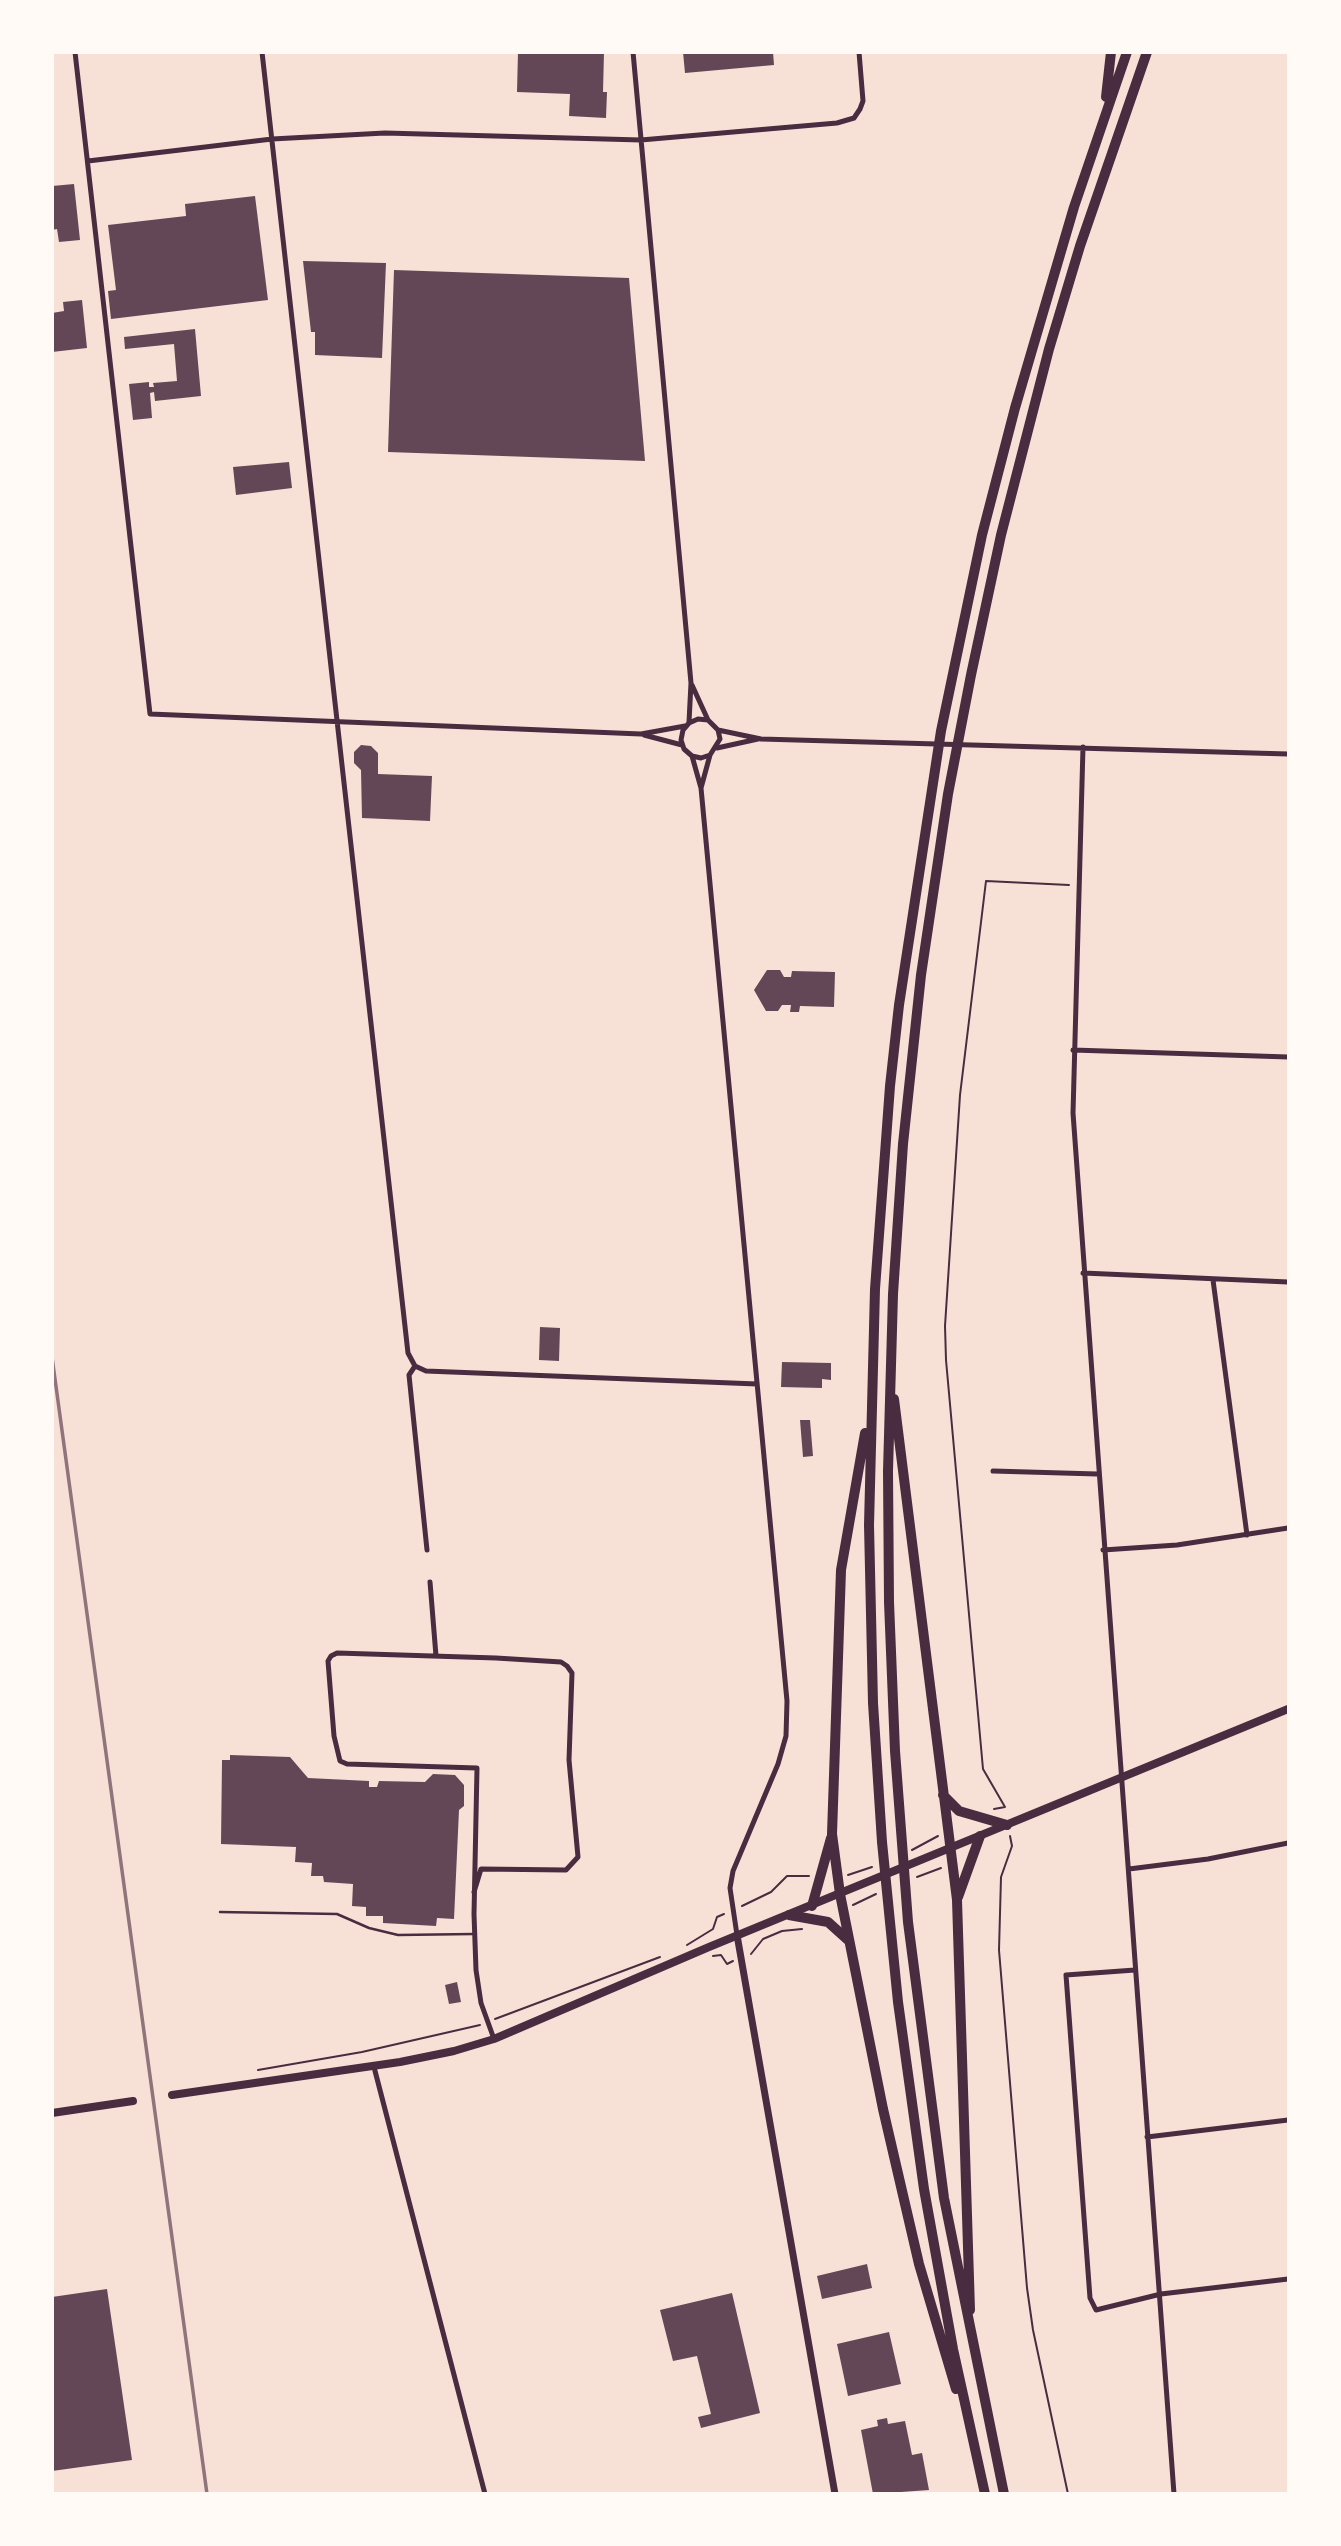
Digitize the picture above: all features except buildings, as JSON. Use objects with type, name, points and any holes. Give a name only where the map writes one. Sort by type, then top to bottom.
[{"type":"highway","points":[[1104,115],[1111,52]]},
{"type":"highway","points":[[985,2494],[970,2431],[923,2189],[889,1923],[873,1703],[870,1409],[890,1086],[922,838],[937,753],[999,468],[1051,279],[1127,52]]},
{"type":"highway","points":[[1004,2494],[971,2342],[930,2110],[900,1834],[889,1602],[890,1366],[903,1144],[921,975],[948,794],[1001,535],[1049,349],[1087,225],[1147,52]]},
{"type":"highway","points":[[890,1366],[957,1900],[971,2342]]},
{"type":"highway","points":[[870,1409],[841,1570],[832,1834],[849,1941],[916,2251],[970,2431]]},
{"type":"highway","points":[[943,1794],[959,1811],[1007,1825]]},
{"type":"highway","points":[[812,1906],[832,1834]]},
{"type":"highway","points":[[957,1900],[980,1836]]},
{"type":"highway","points":[[789,1915],[828,1922],[849,1941]]},
{"type":"main road","points":[[172,2095],[374,2067],[454,2052],[494,2039],[1289,1709]]},
{"type":"main road","points":[[52,2113],[133,2101]]},
{"type":"street","points":[[75,52],[150,714],[641,734],[682,745],[692,756],[701,788],[786,1666],[786,1736],[770,1789],[733,1871],[732,1910],[835,2494]]},
{"type":"street","points":[[262,52],[408,1353],[415,1366],[426,1371],[757,1384]]},
{"type":"street","points":[[633,52],[691,682],[687,724],[681,735],[682,745]]},
{"type":"street","points":[[88,161],[272,139],[385,133],[641,141],[837,123],[854,118],[863,101],[859,52]]},
{"type":"street","points":[[691,682],[708,720],[718,730],[718,748]]},
{"type":"street","points":[[641,734],[698,719],[708,720]]},
{"type":"street","points":[[718,730],[761,739],[1289,754]]},
{"type":"street","points":[[701,788],[710,755],[718,748],[761,739]]},
{"type":"street","points":[[1083,747],[1072,1085],[1097,1474],[1123,1777],[1174,2494]]},
{"type":"street","points":[[692,756],[710,755]]},
{"type":"street","points":[[1073,1049],[1289,1057]]},
{"type":"street","points":[[1083,1273],[1289,1282]]},
{"type":"street","points":[[1213,1280],[1247,1535]]},
{"type":"street","points":[[415,1366],[409,1375],[427,1550]]},
{"type":"street","points":[[993,1471],[1097,1474]]},
{"type":"street","points":[[1103,1550],[1289,1528]]},
{"type":"street","points":[[430,1582],[436,1656]]},
{"type":"street","points":[[474,1892],[481,1869],[566,1870],[576,1862],[578,1851],[569,1760],[572,1673],[561,1662],[337,1653],[331,1656],[328,1661],[336,1754],[340,1761],[347,1764],[477,1768],[474,1892],[476,1970],[494,2039]]},
{"type":"street","points":[[1129,1870],[1211,1859],[1289,1843]]},
{"type":"street","points":[[1135,1970],[1066,1975],[1090,2298],[1096,2310],[1161,2294],[1289,2279]]},
{"type":"street","points":[[374,2067],[485,2494]]},
{"type":"street","points":[[1147,2137],[1289,2120]]},
{"type":"lane","points":[[220,1912],[337,1914],[369,1928],[398,1935],[474,1934]]},
{"type":"path","points":[[1005,1807],[983,1769],[954,1459],[945,1326],[953,1188],[972,976],[986,881],[1078,886]]},
{"type":"path","points":[[1010,1836],[1012,1846],[1001,1877],[999,1950],[1026,2275],[1032,2330],[1068,2494]]},
{"type":"path","points":[[684,1946],[713,1929],[717,1917],[771,1892],[787,1876],[806,1875],[819,1879]]},
{"type":"path","points":[[844,1913],[861,1900]]},
{"type":"path","points":[[740,1958],[754,1953],[763,1939],[782,1931],[805,1928]]},
{"type":"path","points":[[258,2070],[362,2052],[488,2022],[661,1956]]},
{"type":"railway","points":[[52,1357],[207,2494]]}]
